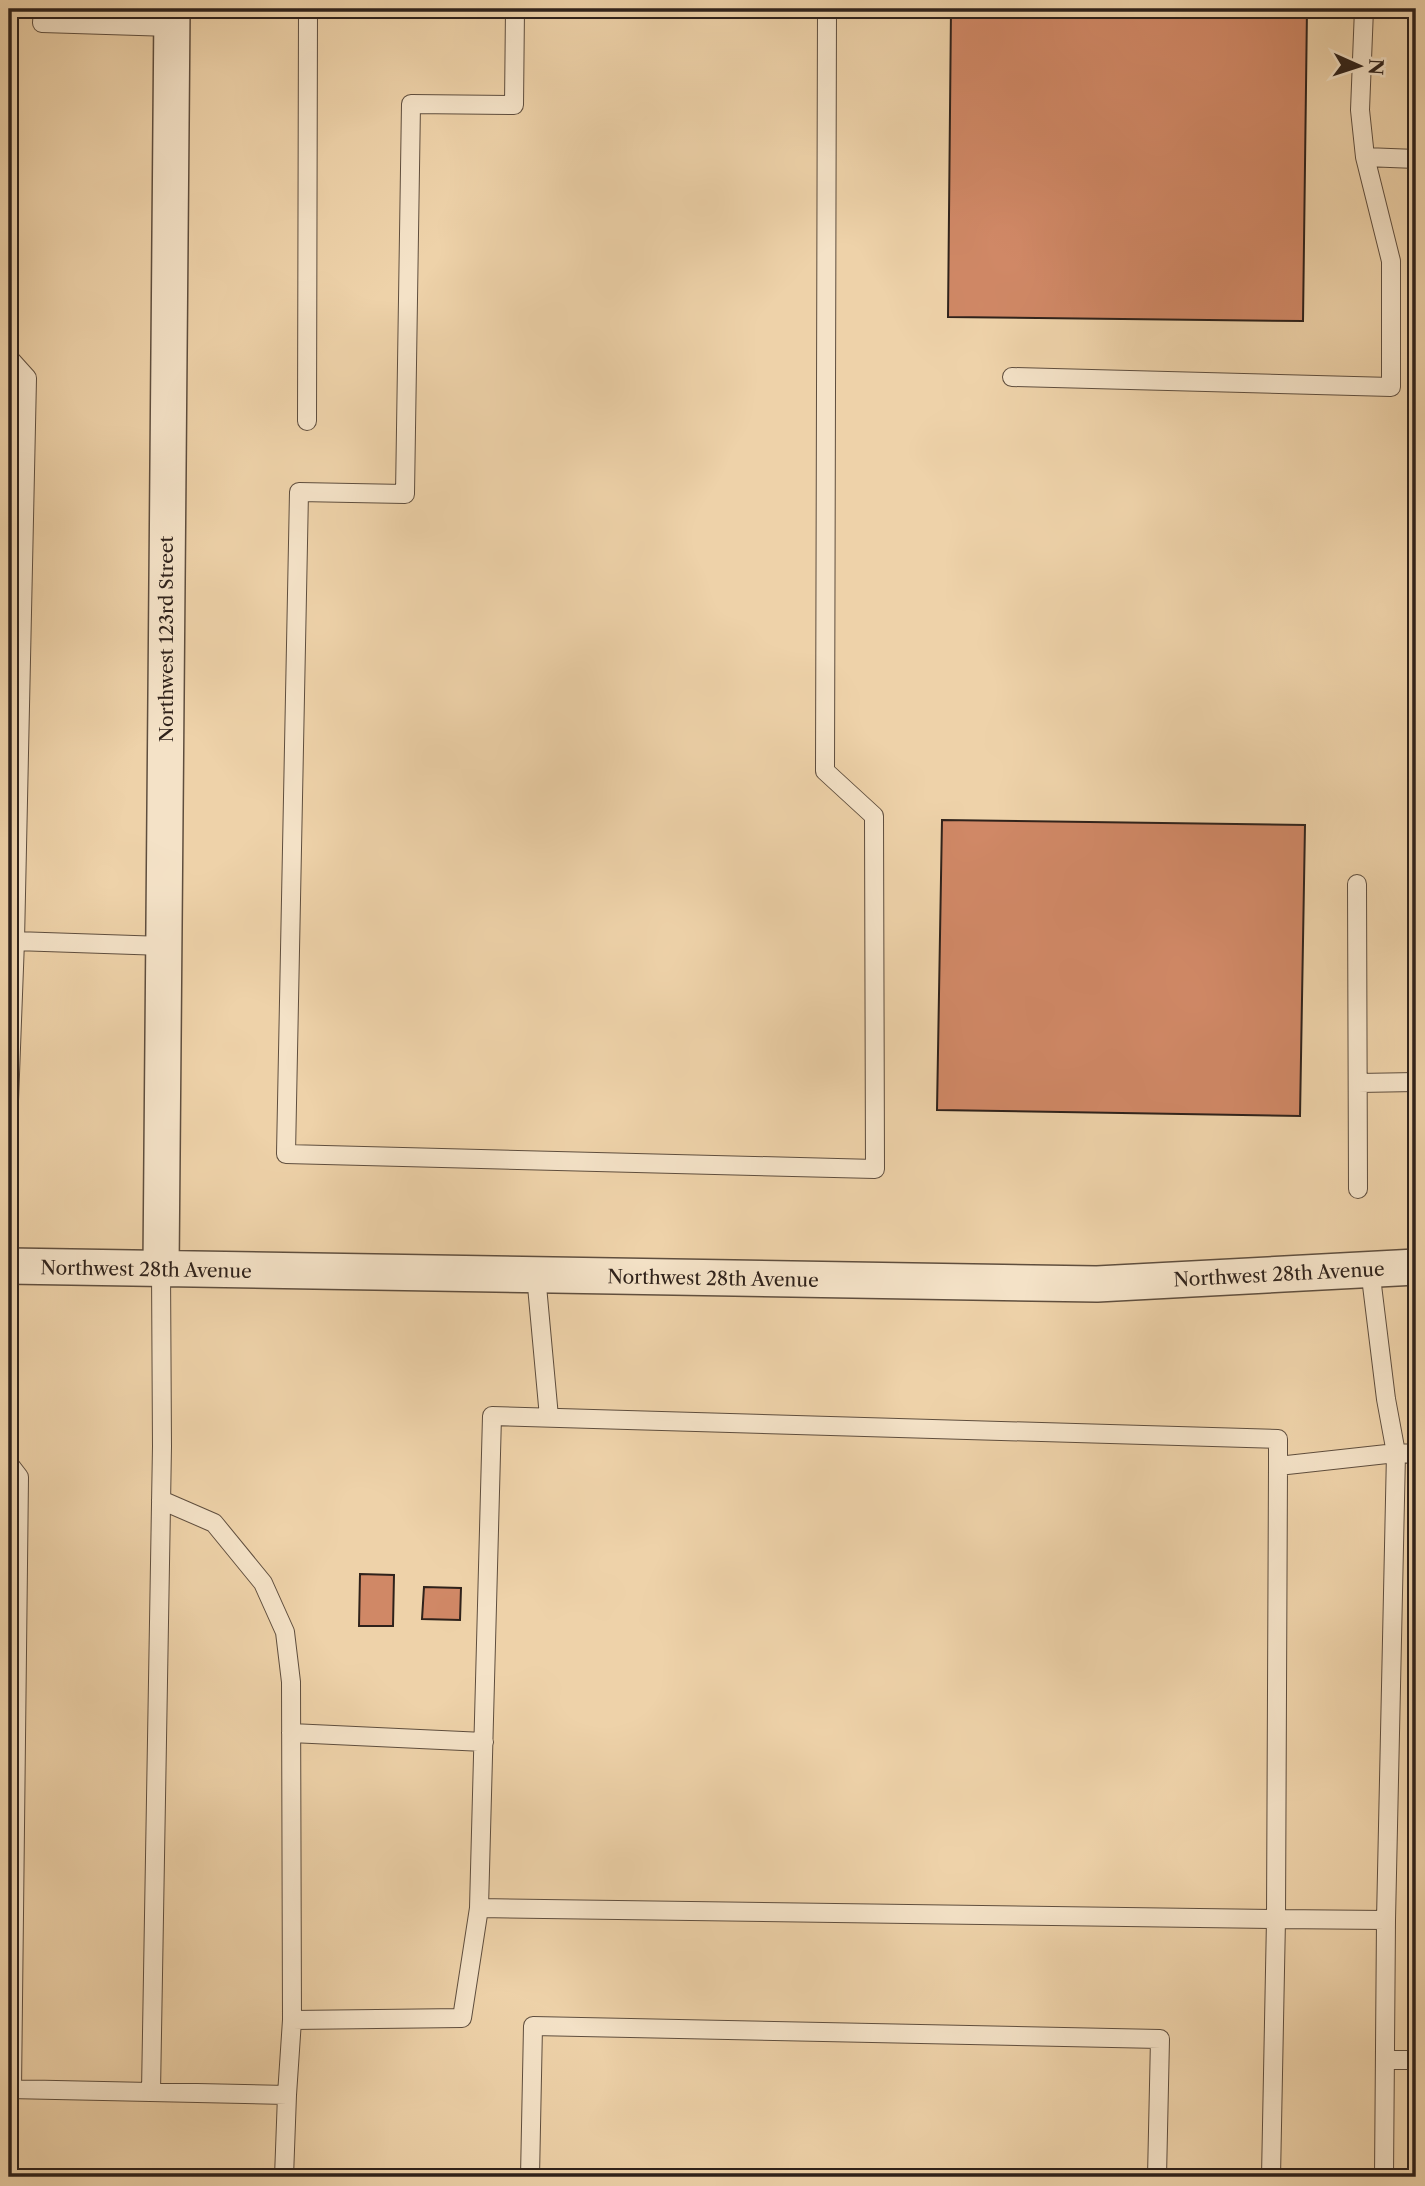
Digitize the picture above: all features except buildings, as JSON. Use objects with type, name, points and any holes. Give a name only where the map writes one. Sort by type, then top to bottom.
[{"type":"street","name":"Northwest 123rd Street","points":[[161,1269],[172,18]]},
{"type":"street","name":"Northwest 28th Avenue","points":[[9,1266],[1097,1284],[1416,1267]]},
{"type":"lane","points":[[43,9],[42,23],[172,18]]},
{"type":"lane","points":[[307,421],[308,9]]},
{"type":"lane","points":[[515,9],[514,105],[411,104],[405,494],[299,492],[286,1154],[875,1169],[874,816],[825,771],[827,9]]},
{"type":"lane","points":[[1012,377],[1391,387],[1391,261],[1365,157],[1360,110],[1363,9]]},
{"type":"lane","points":[[1365,157],[1416,159]]},
{"type":"lane","points":[[9,358],[27,379],[9,1101]]},
{"type":"lane","points":[[1357,884],[1358,1189]]},
{"type":"lane","points":[[15,941],[163,946]]},
{"type":"lane","points":[[1358,1083],[1416,1082]]},
{"type":"lane","points":[[151,2092],[161,1500],[161,1269]]},
{"type":"lane","points":[[1370,1269],[1386,1399],[1396,1453],[1386,1920],[1384,2177]]},
{"type":"lane","points":[[536,1275],[549,1418]]},
{"type":"lane","points":[[292,2020],[462,2018],[479,1908],[492,1416],[1278,1438],[1276,1919],[1271,2177]]},
{"type":"lane","points":[[1278,1466],[1396,1453],[1416,1454]]},
{"type":"lane","points":[[9,1464],[19,1477],[10,2089],[287,2095]]},
{"type":"lane","points":[[161,1500],[214,1523],[263,1583],[285,1632],[291,1682],[292,2020],[284,2177]]},
{"type":"lane","points":[[291,1733],[484,1742]]},
{"type":"lane","points":[[479,1908],[1386,1920]]},
{"type":"lane","points":[[530,2177],[533,2026],[1160,2039],[1157,2177]]},
{"type":"lane","points":[[1385,2060],[1416,2060]]}]
